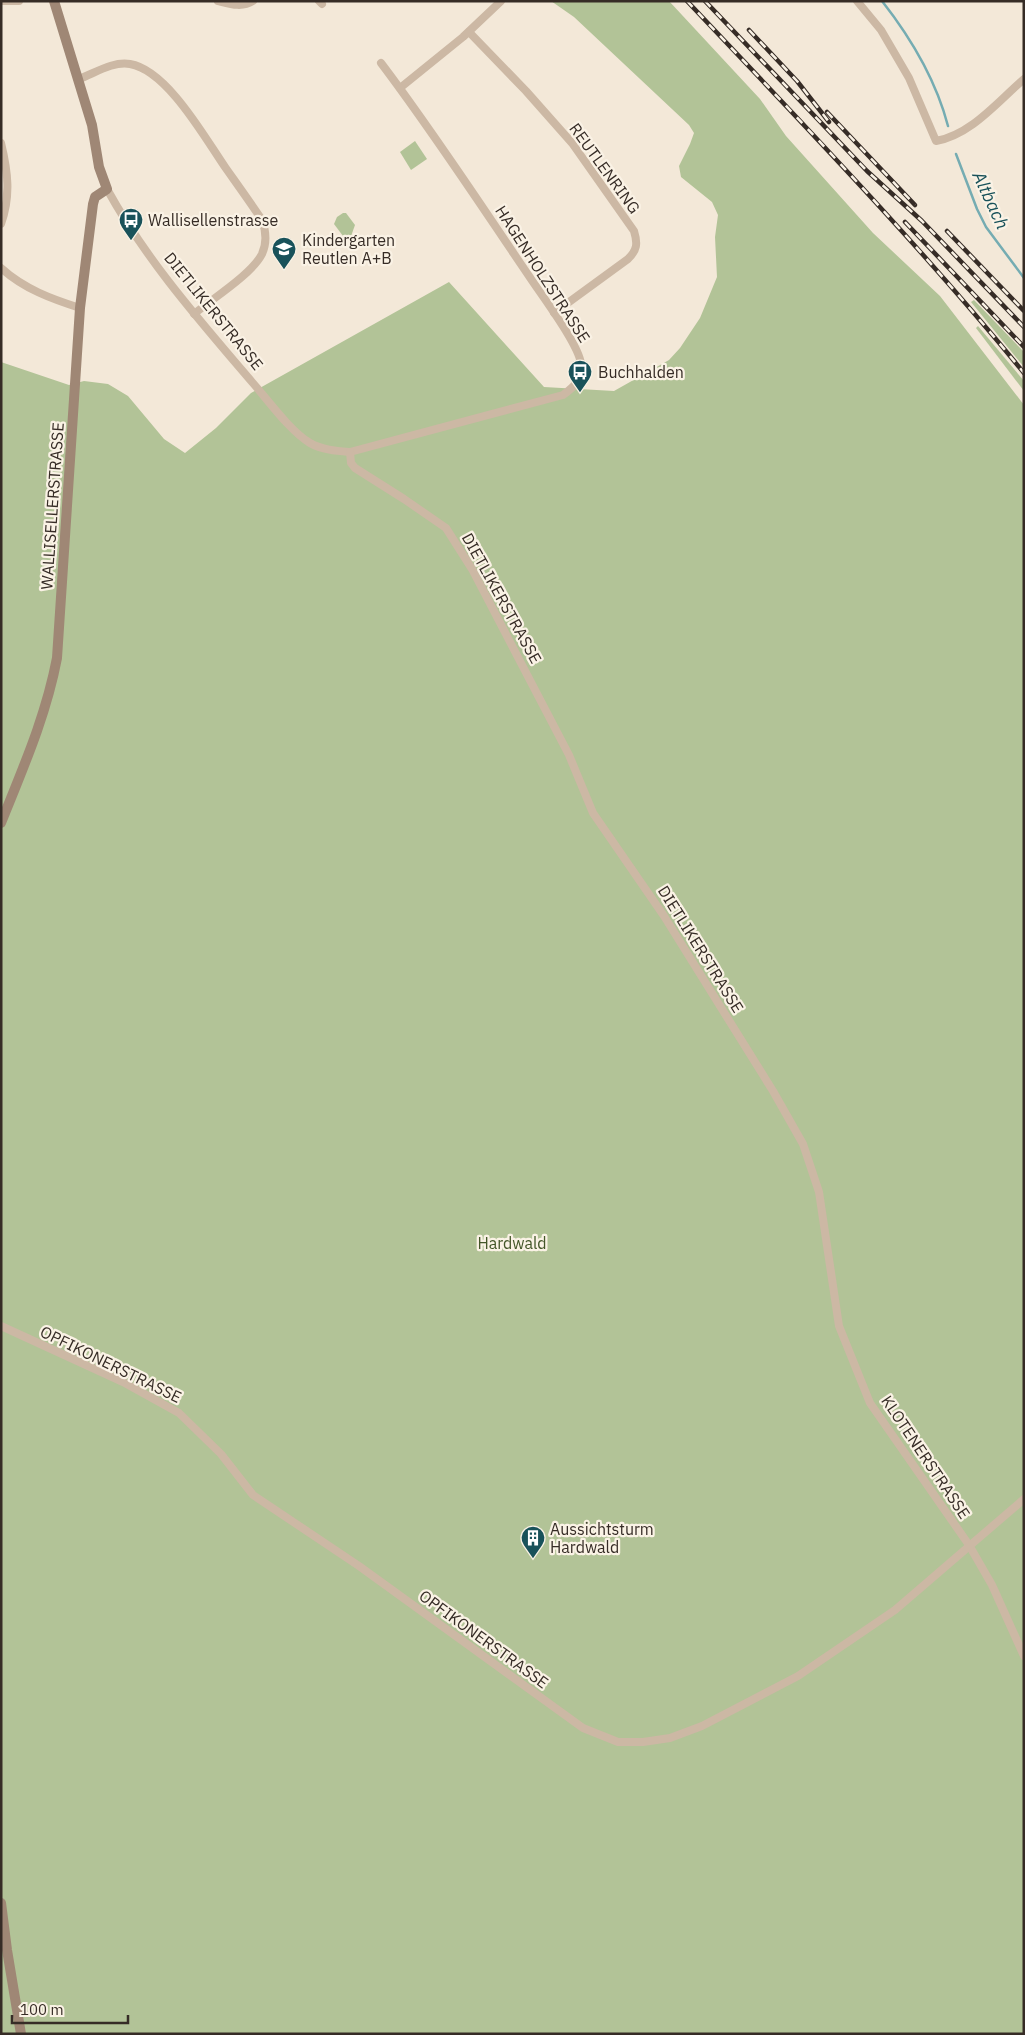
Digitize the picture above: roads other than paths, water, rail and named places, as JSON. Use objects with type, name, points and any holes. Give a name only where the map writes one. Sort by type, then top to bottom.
[{"type":"street","points":[[3,1],[19,1]]},
{"type":"street","name":"DIETLIKERSTRASSE","points":[[54,1],[92,125],[99,167],[107,189],[135,237],[194,314],[298,434],[311,444],[329,450],[350,452],[351,463],[354,468],[446,528],[472,569],[569,755],[593,814],[664,916],[773,1091],[803,1144],[818,1192],[826,1235]]},
{"type":"street","points":[[218,1],[245,5],[253,1]]},
{"type":"street","points":[[400,88],[469,32],[501,1]]},
{"type":"street","points":[[857,1],[882,30],[909,78],[936,141],[953,137],[967,129],[1024,79]]},
{"type":"street","name":"REUTLENRING","points":[[469,32],[526,91],[572,143],[634,231],[638,243],[635,252],[628,259],[554,313]]},
{"type":"street","name":"HAGENHOLZSTRASSE","points":[[350,452],[563,395],[574,386],[581,373],[578,353],[554,313],[381,63]]},
{"type":"street","points":[[79,79],[111,66],[125,64],[136,65],[149,72],[163,84],[187,111],[262,220],[266,238],[265,247],[257,262],[194,314]]},
{"type":"street","points":[[1,143],[7,169],[9,190],[6,210],[1,224]]},
{"type":"street","name":"WALLISELLERSTRASSE","points":[[1,823],[40,726],[50,692],[56,658],[80,308],[93,204],[96,197],[107,189]]},
{"type":"street","points":[[1,268],[44,296],[80,308]]},
{"type":"street","name":"KLOTENERSTRASSE","points":[[826,1235],[839,1326],[870,1402],[969,1545],[992,1585],[1024,1656]]},
{"type":"street","name":"OPFIKONERSTRASSE","points":[[1,1326],[123,1382],[180,1412],[221,1454],[253,1495],[359,1566],[584,1728],[618,1742],[656,1741],[684,1734],[798,1676],[895,1610],[1024,1499]]},
{"type":"street","points":[[1,1903],[21,2034]]},
{"type":"waterway","name":"Altbach","points":[[882,1],[903,30],[921,60],[937,92],[948,126]]},
{"type":"waterway","name":"Altbach","points":[[956,154],[986,227],[1024,278]]},
{"type":"railway","points":[[687,1],[901,230],[1024,373]]},
{"type":"railway","points":[[705,1],[867,171],[922,221],[1024,327]]},
{"type":"railway","points":[[749,30],[797,81],[829,122]]},
{"type":"railway","points":[[827,112],[915,205]]},
{"type":"railway","points":[[905,222],[1024,347]]},
{"type":"railway","points":[[947,231],[1024,311]]},
{"type":"place","name":"Wallisellenstrasse","points":[[131,241]]},
{"type":"place","name":"Kindergarten Reutlen A+B","points":[[284,270]]},
{"type":"place","name":"Buchhalden","points":[[580,393]]},
{"type":"place","name":"Aussichtsturm Hardwald","points":[[533,1559]]},
{"type":"park label","name":"Hardwald","points":[[512,1243]]}]
